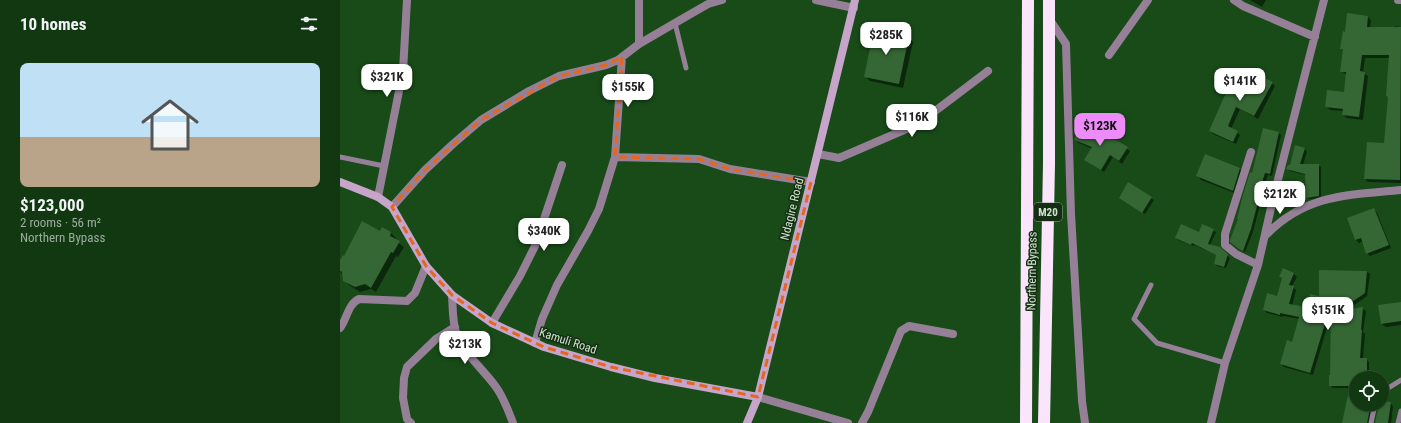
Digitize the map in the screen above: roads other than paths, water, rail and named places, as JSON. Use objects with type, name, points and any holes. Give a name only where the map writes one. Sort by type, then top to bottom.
[{"type":"highway","name":"Northern Bypass","points":[[1026,423],[1028,0]]},
{"type":"highway","name":"Northern Bypass","points":[[1044,423],[1049,164],[1049,0]]},
{"type":"street","points":[[378,197],[403,71],[407,0]]},
{"type":"street","points":[[639,0],[639,44]]},
{"type":"street","points":[[392,207],[425,170],[482,120],[529,91],[559,76],[606,65],[622,57],[639,44],[707,2],[722,0]]},
{"type":"street","points":[[816,0],[854,4]]},
{"type":"street","points":[[1109,55],[1148,0]]},
{"type":"street","points":[[1234,0],[1243,6],[1314,37]]},
{"type":"street","points":[[1210,423],[1225,363],[1258,265],[1273,199],[1324,0]]},
{"type":"street","name":"Ndagire Road","points":[[747,423],[758,397],[854,4]]},
{"type":"street","points":[[1048,18],[1066,44],[1071,214],[1082,401],[1085,423]]},
{"type":"street","points":[[535,343],[542,319],[557,285],[599,209],[614,157],[622,57]]},
{"type":"street","points":[[818,154],[840,158],[918,124],[988,71]]},
{"type":"street","points":[[1251,152],[1225,234],[1225,245],[1236,254],[1258,265]]},
{"type":"street","points":[[614,157],[699,159],[730,169],[811,182]]},
{"type":"street","points":[[492,323],[520,276],[535,246],[562,166]]},
{"type":"street","name":"Kamuli Road","points":[[340,182],[378,197],[392,207],[426,266],[452,295],[492,323],[535,343],[611,367],[654,378],[758,397],[848,423]]},
{"type":"street","points":[[1266,235],[1290,214],[1322,200],[1349,195],[1401,190]]},
{"type":"street","points":[[340,328],[344,323],[354,301],[359,299],[407,301],[415,293],[426,266]]},
{"type":"street","points":[[452,295],[457,336],[463,346],[496,386],[506,402],[513,423]]},
{"type":"street","points":[[862,423],[868,412],[901,331],[910,326],[953,334]]},
{"type":"street","points":[[411,423],[407,419],[403,398],[404,378],[407,367],[436,338],[455,327]]},
{"type":"lane","points":[[675,23],[686,68]]},
{"type":"lane","points":[[340,157],[384,166]]},
{"type":"lane","points":[[1151,285],[1134,319],[1157,343],[1225,363]]},
{"type":"lane","points":[[1389,388],[1401,380]]},
{"type":"lane","points":[[1371,423],[1374,411]]},
{"type":"lane","points":[[1398,423],[1401,411]]}]
